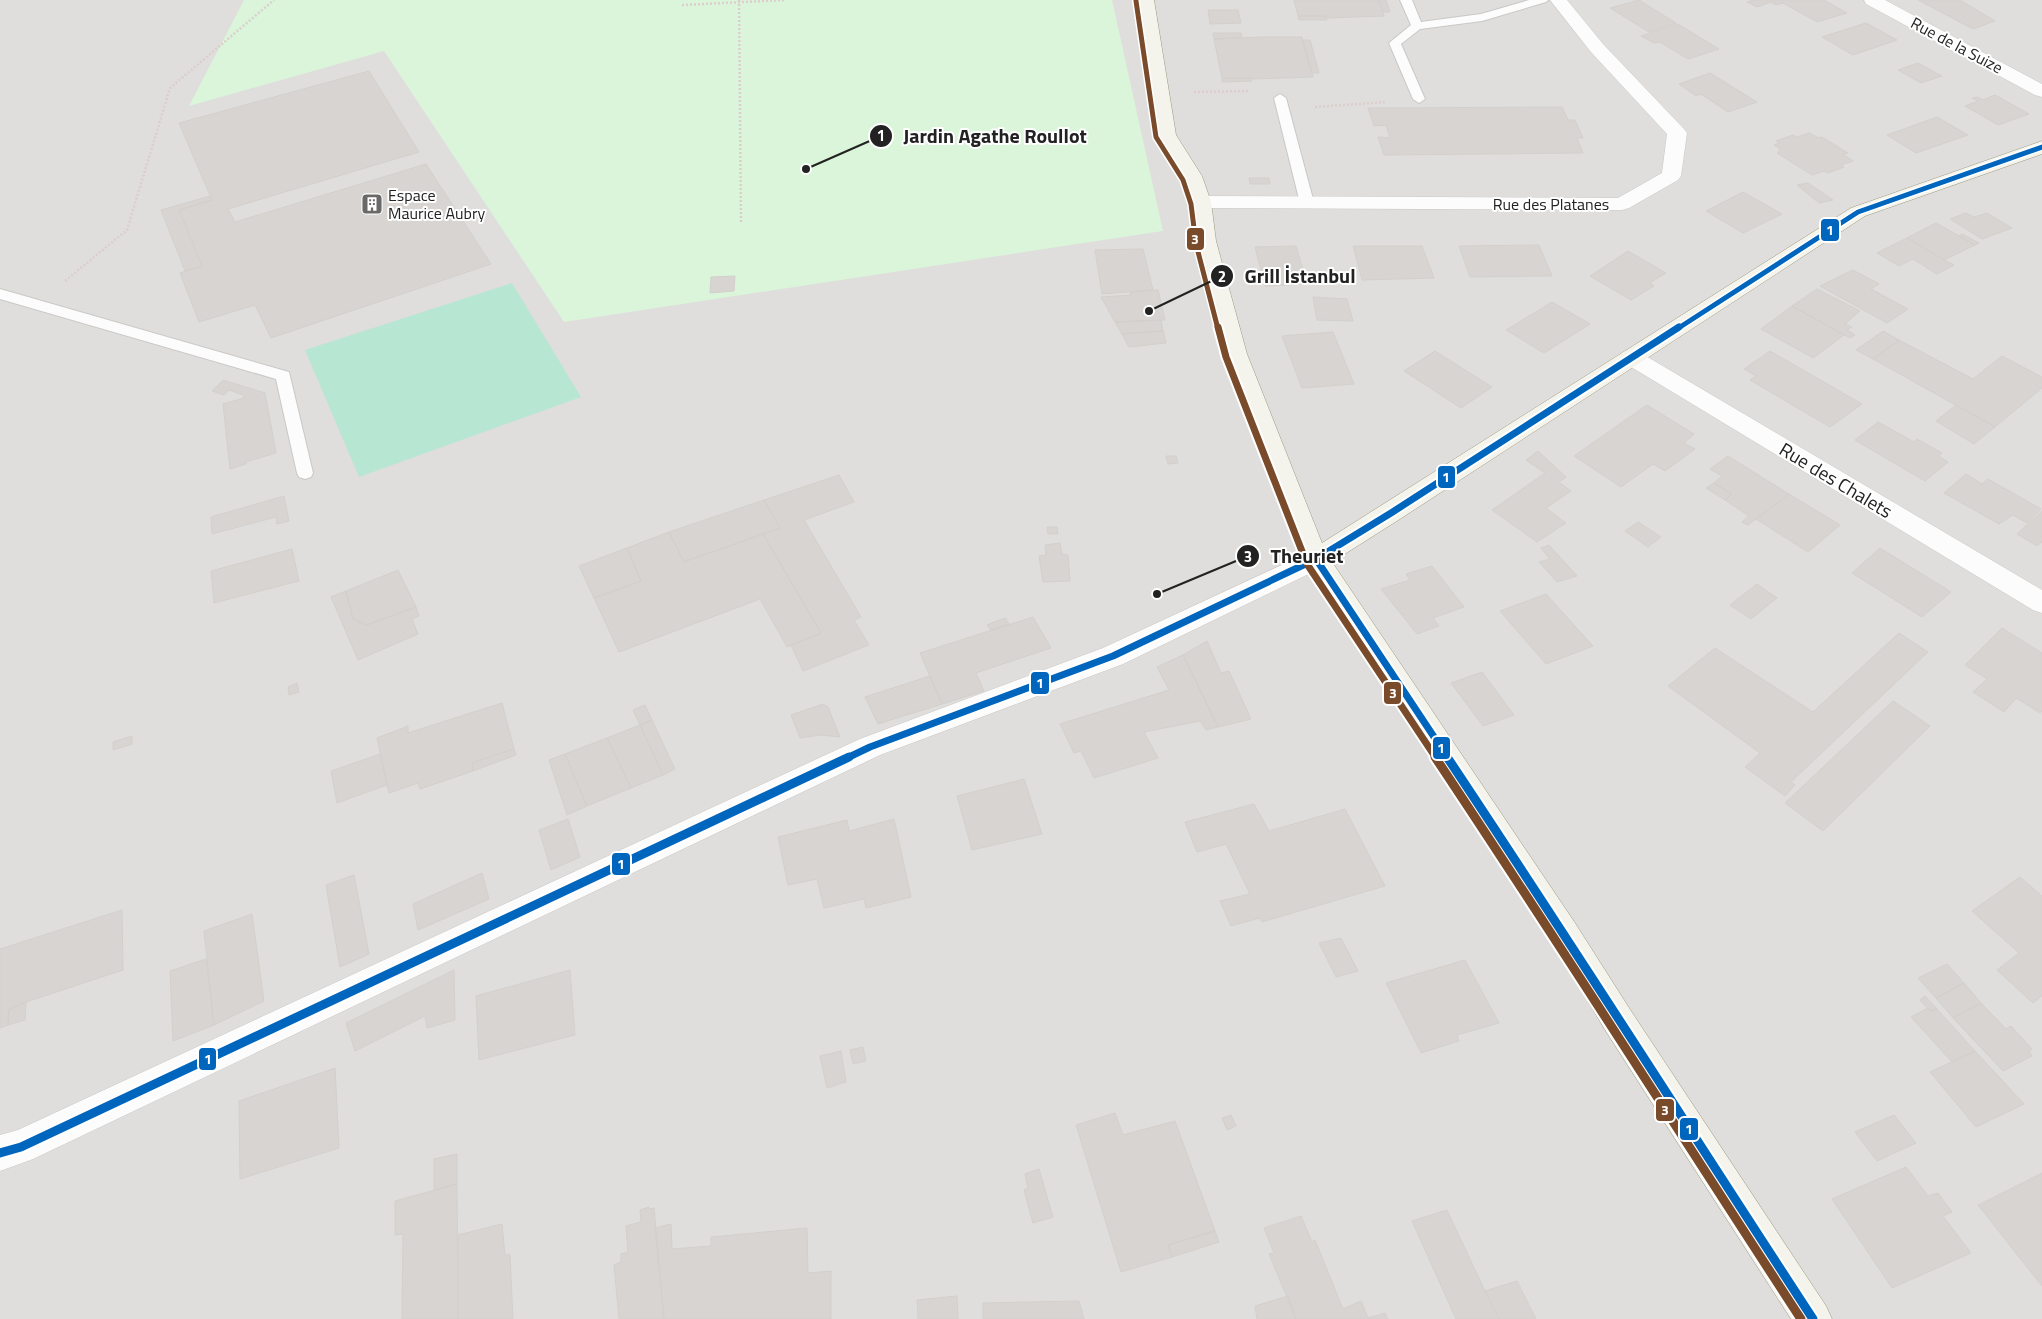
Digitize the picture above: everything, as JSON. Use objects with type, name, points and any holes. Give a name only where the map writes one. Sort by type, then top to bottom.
[{"type":"street","points":[[1146,0],[1166,135],[1192,176],[1201,202],[1206,241],[1236,354],[1316,559],[1564,933],[1619,1022],[1813,1319]]},
{"type":"street","name":"Rue des Platanes","points":[[1201,202],[1622,204],[1670,176],[1677,133],[1597,48],[1558,0]]},
{"type":"street","name":"Rue de la Suize","points":[[1872,0],[2042,91]]},
{"type":"street","points":[[0,1153],[21,1147],[870,747],[1113,656],[1316,559],[1391,513],[1858,212],[2042,147]]},
{"type":"street","name":"Rue des Chalets","points":[[1631,357],[2042,602]]},
{"type":"lane","points":[[1406,0],[1417,26]]},
{"type":"lane","points":[[1419,99],[1395,43],[1417,26],[1482,17],[1542,0]]},
{"type":"lane","points":[[1280,98],[1307,202]]},
{"type":"lane","points":[[0,294],[283,376],[304,473]]},
{"type":"path","points":[[36,305],[126,230],[170,88],[274,0]]},
{"type":"path","points":[[682,5],[785,0]]},
{"type":"path","points":[[739,1],[741,224]]},
{"type":"shaded area","points":[[0,0],[2042,0],[2042,1319],[0,1319]]},
{"type":"green space","points":[[244,0],[1112,0],[1163,231],[564,322],[384,51],[189,106]]},
{"type":"green space","points":[[512,283],[581,397],[359,477],[305,350]]},
{"type":"building","points":[[1294,0],[1379,0],[1384,16],[1327,18],[1326,16],[1298,16]]},
{"type":"building","points":[[1379,0],[1386,0],[1390,12],[1383,12]]},
{"type":"building","points":[[1639,0],[1676,23],[1649,32],[1610,8]]},
{"type":"building","points":[[1753,0],[1824,0],[1847,13],[1817,22],[1783,3],[1776,5],[1771,2],[1757,7],[1747,2]]},
{"type":"building","points":[[1918,0],[1960,0],[1995,21],[1973,29]]},
{"type":"building","points":[[1208,10],[1238,10],[1241,23],[1210,24]]},
{"type":"building","points":[[1298,16],[1326,16],[1327,20],[1299,20]]},
{"type":"building","points":[[1866,23],[1897,40],[1853,55],[1822,37]]},
{"type":"building","points":[[1678,24],[1719,49],[1688,59],[1660,42],[1654,43],[1641,36]]},
{"type":"building","points":[[1213,33],[1241,33],[1242,38],[1214,39]]},
{"type":"building","points":[[1302,37],[1313,77],[1222,78],[1214,39]]},
{"type":"building","points":[[1302,40],[1310,40],[1319,73],[1312,73]]},
{"type":"building","points":[[1918,63],[1942,76],[1921,83],[1898,70]]},
{"type":"building","name":"Espace Maurice Aubry","points":[[369,71],[419,152],[228,209],[235,222],[426,164],[491,264],[271,338],[255,305],[199,322],[180,273],[202,266],[179,210],[212,200],[179,123]]},
{"type":"building","points":[[1710,73],[1757,102],[1728,112],[1701,94],[1696,96],[1679,84]]},
{"type":"building","points":[[1222,78],[1251,78],[1252,81],[1222,82]]},
{"type":"building","points":[[1995,95],[2029,114],[1998,125],[1965,106],[1978,101],[1972,98],[1978,97],[1983,100]]},
{"type":"building","points":[[1562,107],[1568,120],[1575,120],[1583,138],[1577,138],[1583,153],[1384,155],[1378,137],[1390,138],[1386,125],[1374,126],[1368,108]]},
{"type":"building","points":[[1937,117],[1968,135],[1916,153],[1887,135]]},
{"type":"building","points":[[1809,133],[1819,138],[1822,137],[1848,153],[1843,154],[1853,161],[1841,165],[1844,167],[1828,173],[1824,171],[1812,175],[1777,153],[1780,151],[1774,145],[1780,143],[1776,141],[1793,135],[1797,137]]},
{"type":"building","points":[[1249,178],[1269,178],[1270,184],[1250,184]]},
{"type":"building","points":[[1808,183],[1833,200],[1819,203],[1797,185]]},
{"type":"building","points":[[1743,192],[1782,214],[1743,233],[1706,211]]},
{"type":"building","points":[[210,196],[212,200],[179,210],[202,266],[185,271],[161,210]]},
{"type":"building","points":[[1966,213],[1974,217],[1987,213],[2012,228],[1982,239],[1950,219]]},
{"type":"building","points":[[1936,223],[1975,245],[1944,260],[1907,238]]},
{"type":"building","points":[[1962,234],[1979,243],[1975,245],[1959,236]]},
{"type":"building","points":[[1907,238],[1954,265],[1937,274],[1913,259],[1899,266],[1877,253]]},
{"type":"building","points":[[1539,245],[1552,276],[1470,277],[1459,246]]},
{"type":"building","points":[[1296,246],[1307,284],[1265,286],[1255,247]]},
{"type":"building","points":[[1353,246],[1422,246],[1434,278],[1362,280]]},
{"type":"building","points":[[1143,249],[1153,290],[1102,294],[1095,250]]},
{"type":"building","points":[[1628,251],[1666,273],[1650,283],[1654,286],[1631,300],[1590,276]]},
{"type":"building","points":[[1853,270],[1879,284],[1871,289],[1908,309],[1887,323],[1820,286]]},
{"type":"building","points":[[735,276],[734,291],[710,293],[711,277]]},
{"type":"building","points":[[1817,289],[1860,311],[1845,324],[1852,327],[1847,330],[1855,335],[1850,338],[1792,306]]},
{"type":"building","points":[[1158,290],[1165,320],[1115,322],[1101,297],[1131,295],[1130,292]]},
{"type":"building","points":[[1313,297],[1347,299],[1353,321],[1317,320]]},
{"type":"building","points":[[1552,302],[1590,324],[1544,353],[1506,330]]},
{"type":"building","points":[[1792,306],[1844,335],[1813,358],[1761,329]]},
{"type":"building","points":[[1161,320],[1163,331],[1122,334],[1115,322]]},
{"type":"building","points":[[1163,331],[1166,343],[1129,347],[1122,334]]},
{"type":"building","points":[[1883,331],[1899,340],[1873,359],[1856,350]]},
{"type":"building","points":[[1333,332],[1354,384],[1302,388],[1282,336]]},
{"type":"building","points":[[1899,340],[1973,379],[2002,356],[2042,377],[2042,388],[1995,427],[1873,359]]},
{"type":"building","points":[[1435,351],[1492,387],[1461,408],[1404,371]]},
{"type":"building","points":[[1770,351],[1862,404],[1830,427],[1750,380],[1756,376],[1744,369]]},
{"type":"building","points":[[223,380],[265,393],[276,453],[230,469],[223,404],[244,398],[243,395],[229,390],[224,395],[212,391]]},
{"type":"building","points":[[1647,405],[1694,434],[1684,443],[1695,449],[1665,471],[1653,464],[1621,487],[1574,456]]},
{"type":"building","points":[[1956,405],[1995,427],[1974,444],[1936,421]]},
{"type":"building","points":[[1878,422],[1914,442],[1917,439],[1942,453],[1938,456],[1948,462],[1925,481],[1855,440]]},
{"type":"building","points":[[1538,451],[1566,477],[1559,482],[1571,491],[1546,508],[1566,523],[1537,542],[1492,510],[1545,473],[1526,460]]},
{"type":"building","points":[[1166,456],[1176,456],[1178,463],[1168,464]]},
{"type":"building","points":[[1728,456],[1789,494],[1748,525],[1742,522],[1749,516],[1725,500],[1732,494],[1714,483],[1722,476],[1710,469]]},
{"type":"building","points":[[1966,474],[1982,484],[1988,479],[2041,509],[2027,523],[2013,515],[1999,524],[1944,493]]},
{"type":"building","points":[[839,475],[854,502],[804,520],[861,617],[854,620],[869,645],[803,671],[791,645],[821,633],[763,534],[780,528],[764,500]]},
{"type":"building","points":[[1714,483],[1732,494],[1725,500],[1706,488]]},
{"type":"building","points":[[1789,494],[1840,525],[1808,552],[1756,519]]},
{"type":"building","points":[[284,496],[289,521],[277,524],[276,517],[212,534],[211,517]]},
{"type":"building","points":[[764,500],[780,528],[684,562],[669,532]]},
{"type":"building","points":[[2042,511],[2042,542],[2037,546],[2017,534]]},
{"type":"building","points":[[1638,522],[1661,537],[1648,547],[1625,531]]},
{"type":"building","points":[[1047,527],[1057,527],[1058,534],[1048,534]]},
{"type":"building","points":[[669,532],[684,562],[763,534],[821,633],[787,647],[760,599],[619,652],[594,598],[641,581],[627,548]]},
{"type":"building","points":[[1060,543],[1062,554],[1068,555],[1070,581],[1043,582],[1039,556],[1046,555],[1045,545]]},
{"type":"building","points":[[1549,545],[1577,576],[1557,582],[1539,562],[1550,559],[1541,548]]},
{"type":"building","points":[[627,548],[641,581],[594,598],[579,566]]},
{"type":"building","points":[[1880,548],[1951,592],[1922,617],[1852,573]]},
{"type":"building","points":[[292,549],[299,581],[214,603],[211,571]]},
{"type":"building","points":[[1432,566],[1464,607],[1433,618],[1439,626],[1417,634],[1381,589],[1410,580],[1406,574]]},
{"type":"building","points":[[398,570],[416,607],[367,625],[353,619],[346,591]]},
{"type":"building","points":[[1757,584],[1777,598],[1751,619],[1730,605]]},
{"type":"building","points":[[346,591],[353,619],[367,625],[416,607],[419,616],[412,619],[418,634],[358,660],[331,597]]},
{"type":"building","points":[[1546,594],[1593,646],[1546,664],[1500,611]]},
{"type":"building","points":[[1033,617],[1051,648],[976,673],[984,691],[942,704],[920,653]]},
{"type":"building","points":[[1005,618],[1009,624],[991,630],[987,625]]},
{"type":"building","points":[[2002,628],[2042,653],[2042,711],[2040,713],[2016,698],[2004,712],[1973,692],[1987,679],[1965,665]]},
{"type":"building","points":[[1899,633],[1928,652],[1791,782],[1795,785],[1785,796],[1745,767],[1760,753],[1668,686],[1715,648],[1813,712]]},
{"type":"building","points":[[1207,641],[1221,673],[1229,671],[1251,719],[1218,727],[1183,655]]},
{"type":"building","points":[[1183,655],[1218,727],[1206,730],[1200,721],[1144,732],[1158,758],[1094,778],[1081,751],[1074,753],[1060,724],[1169,690],[1157,667]]},
{"type":"building","points":[[1482,672],[1514,715],[1483,726],[1451,683]]},
{"type":"building","points":[[930,676],[942,704],[878,724],[865,697]]},
{"type":"building","points":[[297,683],[299,692],[289,695],[288,687]]},
{"type":"building","points":[[1893,701],[1930,726],[1823,831],[1785,803]]},
{"type":"building","points":[[502,703],[514,749],[472,763],[473,771],[420,789],[418,783],[389,793],[377,738],[408,726],[408,733]]},
{"type":"building","points":[[823,704],[828,707],[840,737],[820,735],[800,738],[791,715]]},
{"type":"building","points":[[645,705],[652,720],[640,725],[633,710]]},
{"type":"building","points":[[652,720],[675,769],[663,775],[640,725]]},
{"type":"building","points":[[640,725],[663,775],[631,788],[607,738]]},
{"type":"building","points":[[132,736],[132,744],[113,750],[113,742]]},
{"type":"building","points":[[607,738],[631,788],[587,806],[565,754]]},
{"type":"building","points":[[514,749],[516,755],[473,771],[472,763]]},
{"type":"building","points":[[380,754],[387,785],[337,803],[331,771]]},
{"type":"building","points":[[565,754],[587,806],[567,815],[549,760]]},
{"type":"building","points":[[1024,779],[1042,834],[972,850],[957,796]]},
{"type":"building","points":[[1254,804],[1269,831],[1345,809],[1385,886],[1262,922],[1260,918],[1231,926],[1220,901],[1250,894],[1226,844],[1197,852],[1185,822]]},
{"type":"building","points":[[568,819],[580,857],[551,870],[539,830]]},
{"type":"building","points":[[894,819],[911,897],[866,908],[864,899],[824,908],[817,879],[788,885],[778,837],[847,820],[849,831]]},
{"type":"building","points":[[482,873],[489,899],[418,930],[413,904]]},
{"type":"building","points":[[354,875],[369,954],[340,967],[326,885]]},
{"type":"building","points":[[2020,877],[2042,896],[2042,996],[2033,1003],[1997,970],[2019,953],[1972,911]]},
{"type":"building","points":[[122,910],[123,970],[9,1009],[8,1025],[0,1028],[0,949]]},
{"type":"building","points":[[252,914],[264,1001],[214,1025],[204,931]]},
{"type":"building","points":[[1341,938],[1358,971],[1336,977],[1319,943]]},
{"type":"building","points":[[206,959],[214,1025],[173,1041],[170,971]]},
{"type":"building","points":[[1465,960],[1499,1023],[1457,1035],[1459,1041],[1421,1053],[1386,983]]},
{"type":"building","points":[[1947,964],[1964,983],[1936,998],[1918,978]]},
{"type":"building","points":[[454,970],[455,1020],[427,1028],[425,1016],[355,1051],[346,1023]]},
{"type":"building","points":[[570,970],[575,1035],[479,1060],[476,996]]},
{"type":"building","points":[[1964,983],[1981,1003],[1953,1018],[1936,998]]},
{"type":"building","points":[[1925,996],[1937,1009],[1930,1011],[1920,1000]]},
{"type":"building","points":[[26,1002],[25,1020],[8,1025],[9,1009]]},
{"type":"building","points":[[1981,1003],[2006,1029],[2011,1026],[2032,1049],[2029,1051],[2032,1056],[2003,1071],[1953,1018]]},
{"type":"building","points":[[1928,1008],[1930,1011],[1937,1009],[1975,1051],[1952,1062],[1911,1017]]},
{"type":"building","points":[[863,1047],[866,1061],[853,1064],[850,1050]]},
{"type":"building","points":[[841,1051],[846,1082],[827,1088],[820,1056]]},
{"type":"building","points":[[1975,1051],[2024,1104],[1976,1127],[1930,1072]]},
{"type":"building","points":[[335,1068],[339,1148],[240,1179],[239,1101]]},
{"type":"building","points":[[1115,1113],[1123,1135],[1175,1121],[1215,1231],[1168,1245],[1172,1257],[1121,1272],[1076,1125]]},
{"type":"building","points":[[1231,1115],[1236,1126],[1227,1130],[1222,1118]]},
{"type":"building","points":[[1894,1115],[1916,1143],[1877,1161],[1855,1132]]},
{"type":"building","points":[[457,1154],[457,1184],[434,1190],[434,1159]]},
{"type":"building","points":[[1906,1167],[1928,1196],[1938,1193],[1952,1212],[1943,1216],[1971,1253],[1892,1288],[1832,1199]]},
{"type":"building","points":[[1039,1169],[1053,1217],[1033,1223],[1024,1190],[1028,1188],[1025,1174]]},
{"type":"building","points":[[2042,1173],[2042,1286],[1978,1205]]},
{"type":"building","points":[[457,1184],[458,1319],[402,1319],[403,1234],[395,1235],[395,1201]]},
{"type":"building","points":[[649,1207],[649,1209],[654,1208],[664,1319],[619,1319],[614,1265],[621,1262],[621,1254],[628,1252],[626,1226],[641,1222],[640,1210]]},
{"type":"building","points":[[1447,1210],[1499,1319],[1456,1319],[1412,1221]]},
{"type":"building","points":[[1301,1216],[1312,1242],[1315,1240],[1343,1309],[1361,1301],[1368,1318],[1385,1313],[1388,1319],[1296,1319],[1269,1254],[1274,1253],[1264,1228]]},
{"type":"building","points":[[502,1224],[505,1256],[510,1254],[513,1319],[458,1319],[458,1235]]},
{"type":"building","points":[[671,1224],[672,1249],[711,1246],[711,1237],[807,1228],[808,1273],[831,1271],[831,1319],[664,1319],[655,1228]]},
{"type":"building","points":[[1215,1231],[1219,1242],[1172,1257],[1168,1245]]},
{"type":"building","points":[[1517,1281],[1536,1319],[1499,1319],[1485,1291]]},
{"type":"building","points":[[957,1296],[958,1319],[918,1319],[917,1300]]},
{"type":"building","points":[[1288,1296],[1296,1319],[1257,1319],[1255,1306]]},
{"type":"building","points":[[1079,1301],[1084,1319],[983,1319],[983,1303]]},
{"type":"transit line","name":"3","points":[[1136,1],[1156,137],[1183,180],[1191,204],[1196,244],[1226,357],[1307,564],[1556,938],[1611,1027],[1801,1319]]},
{"type":"transit line","name":"1","points":[[0,1153],[21,1147],[870,747],[1113,656],[1316,559],[1391,513],[1858,212],[2042,147]]},
{"type":"transit line","name":"1","points":[[1316,559],[1564,933],[1619,1022],[1813,1319]]},
{"type":"place","name":"Jardin Agathe Roullot","points":[[806,169]]},
{"type":"place","name":"Espace Maurice Aubry","points":[[372,204]]},
{"type":"place","name":"Grill İstanbul","points":[[1149,311]]},
{"type":"place","name":"Theuriet","points":[[1157,594]]}]
